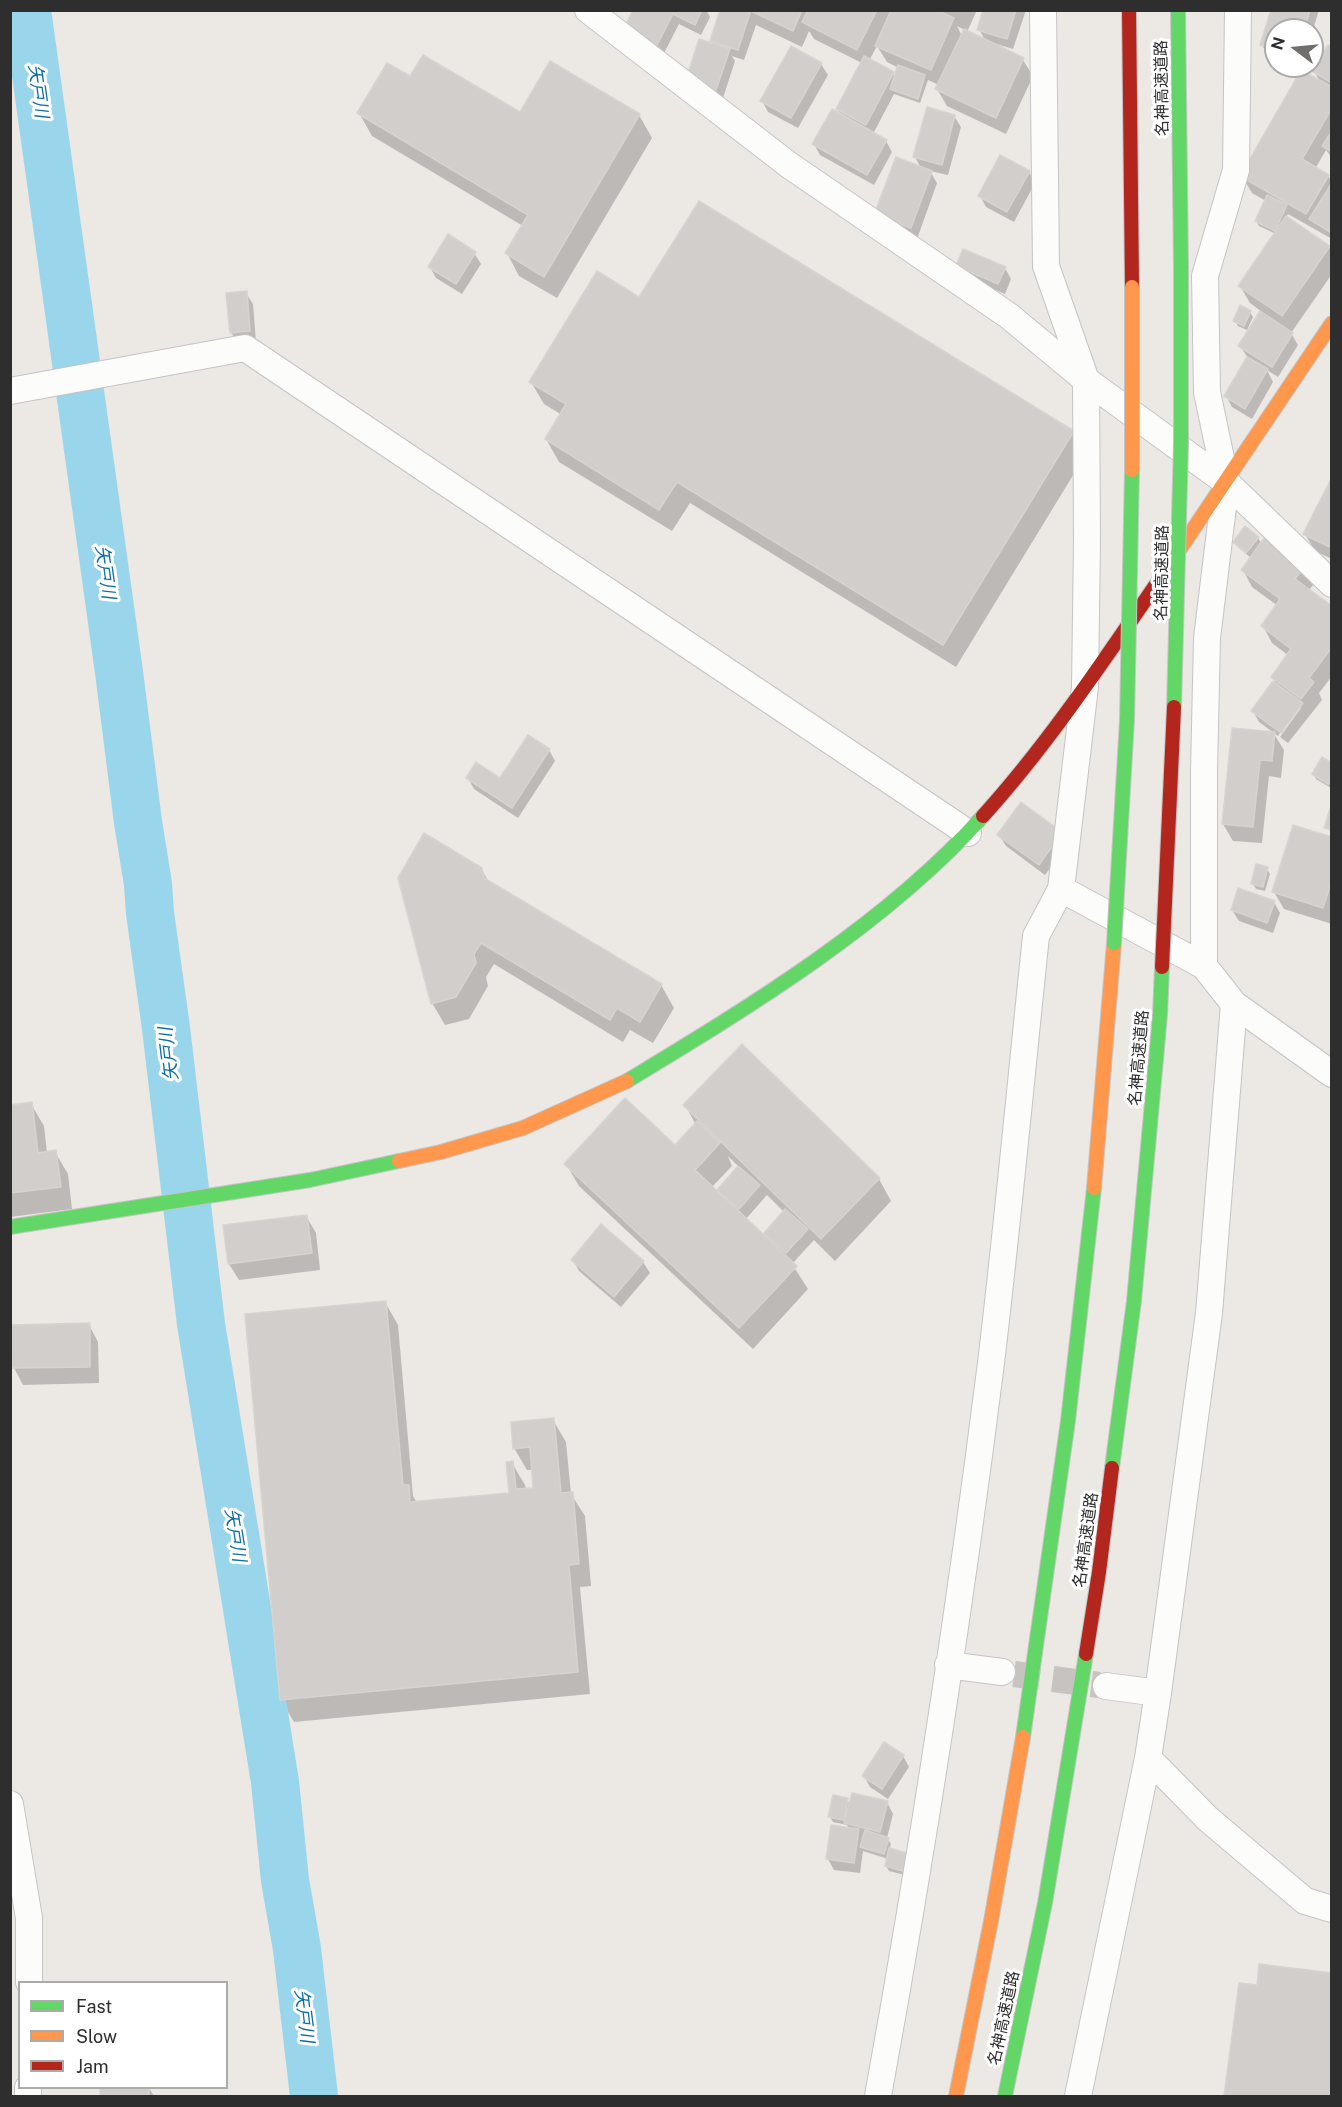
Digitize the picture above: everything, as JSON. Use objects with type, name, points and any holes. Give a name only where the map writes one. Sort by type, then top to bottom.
[{"type":"main road","name":"名神高速道路","points":[[956,2097],[996,1898],[1050,1564],[1084,1297],[1114,944],[1127,720],[1133,392],[1129,10]]},
{"type":"main road","name":"名神高速道路","points":[[1005,2097],[1045,1903],[1099,1572],[1134,1301],[1160,1015],[1175,720],[1183,394],[1178,10]]},
{"type":"main road","points":[[10,1227],[310,1180],[441,1152],[523,1128],[617,1087],[742,1011],[884,910],[968,833],[1020,775],[1085,687],[1332,323]]},
{"type":"street","points":[[588,10],[789,165],[1009,316],[1086,380],[1226,482],[1332,584]]},
{"type":"street","points":[[878,2097],[906,1944],[991,1362],[1036,936],[1061,889],[1085,687],[1086,380],[1046,266],[1043,10]]},
{"type":"street","points":[[1204,966],[1207,638],[1226,482],[1207,392],[1205,276],[1236,170],[1238,10]]},
{"type":"street","points":[[10,391],[245,348],[968,833]]},
{"type":"street","points":[[1061,889],[1204,966],[1234,1004],[1332,1074]]},
{"type":"street","points":[[1078,2097],[1148,1758],[1158,1693],[1209,1313],[1234,1004]]},
{"type":"street","points":[[948,1665],[1002,1672]]},
{"type":"street","points":[[1106,1686],[1158,1693]]},
{"type":"street","points":[[1148,1758],[1208,1819],[1305,1900],[1332,1909]]},
{"type":"street","points":[[10,1804],[29,1918],[29,1981]]},
{"type":"building","points":[[633,10],[702,10],[695,25],[673,14],[655,49],[622,32]]},
{"type":"building","points":[[720,10],[743,10],[750,13],[738,50],[710,41]]},
{"type":"building","points":[[749,10],[802,10],[793,31]]},
{"type":"building","points":[[808,10],[877,10],[857,50],[802,22]]},
{"type":"building","points":[[891,10],[936,10],[954,18],[931,70],[875,46]]},
{"type":"building","points":[[983,10],[1016,10],[1007,39],[977,30]]},
{"type":"building","points":[[1271,10],[1310,10],[1308,18],[1268,18]]},
{"type":"building","points":[[964,29],[1024,58],[996,118],[935,89]]},
{"type":"building","points":[[1264,32],[1264,46],[1260,45]]},
{"type":"building","points":[[699,39],[730,49],[716,90],[686,80]]},
{"type":"building","points":[[1328,45],[1332,47],[1332,83],[1324,78],[1324,52]]},
{"type":"building","points":[[791,46],[822,63],[791,118],[760,101]]},
{"type":"building","points":[[423,55],[520,112],[550,61],[640,114],[544,277],[505,253],[528,215],[357,113],[387,63],[410,76]]},
{"type":"building","points":[[864,56],[894,72],[866,125],[836,109]]},
{"type":"building","points":[[898,65],[925,75],[918,99],[890,89]]},
{"type":"building","points":[[1296,78],[1316,78],[1332,87],[1332,108],[1302,159],[1329,175],[1306,214],[1240,176]]},
{"type":"building","points":[[927,107],[955,115],[942,165],[913,157]]},
{"type":"building","points":[[832,109],[887,140],[867,175],[812,144]]},
{"type":"building","points":[[1332,131],[1332,152],[1322,146]]},
{"type":"building","points":[[1000,155],[1030,171],[1007,212],[978,196]]},
{"type":"building","points":[[896,157],[932,171],[911,228],[874,215]]},
{"type":"building","points":[[1332,183],[1332,233],[1309,219]]},
{"type":"building","points":[[1267,195],[1287,205],[1275,231],[1255,221]]},
{"type":"building","points":[[699,201],[1074,431],[943,645],[677,482],[659,510],[545,439],[566,404],[529,382],[597,271],[639,297]]},
{"type":"building","points":[[1286,216],[1330,246],[1282,316],[1238,286]]},
{"type":"building","points":[[448,234],[476,252],[456,284],[428,267]]},
{"type":"building","points":[[963,249],[1006,267],[998,284],[956,266]]},
{"type":"building","points":[[247,291],[250,331],[230,333],[226,293]]},
{"type":"building","points":[[1240,305],[1251,311],[1244,326],[1233,321]]},
{"type":"building","points":[[1260,311],[1293,333],[1272,367],[1238,346]]},
{"type":"building","points":[[1247,357],[1268,369],[1245,409],[1224,396]]},
{"type":"building","points":[[1332,477],[1332,543],[1330,547],[1303,534]]},
{"type":"building","points":[[1245,526],[1259,537],[1246,553],[1233,542]]},
{"type":"building","points":[[1265,537],[1305,566],[1295,579],[1332,606],[1332,647],[1309,678],[1314,682],[1301,699],[1271,677],[1291,649],[1261,626],[1280,599],[1241,570]]},
{"type":"building","points":[[1273,681],[1303,703],[1281,733],[1251,711]]},
{"type":"building","points":[[1232,728],[1275,732],[1272,761],[1260,760],[1253,827],[1222,824]]},
{"type":"building","points":[[528,735],[550,749],[512,808],[466,778],[476,762],[500,778]]},
{"type":"building","points":[[1322,757],[1332,763],[1332,779],[1328,784],[1312,774]]},
{"type":"building","points":[[1021,802],[1062,832],[1039,865],[997,835]]},
{"type":"building","points":[[1330,809],[1332,810],[1332,830],[1324,828]]},
{"type":"building","points":[[1293,825],[1332,837],[1332,880],[1323,908],[1272,892]]},
{"type":"building","points":[[424,833],[482,868],[484,878],[662,984],[640,1022],[617,1008],[610,1020],[481,943],[474,954],[476,963],[456,997],[431,1004],[398,878]]},
{"type":"building","points":[[1256,864],[1268,867],[1263,887],[1251,884]]},
{"type":"building","points":[[1238,888],[1275,901],[1267,923],[1231,910]]},
{"type":"building","points":[[742,1044],[880,1178],[821,1239],[683,1105]]},
{"type":"building","points":[[625,1098],[675,1145],[697,1121],[720,1143],[695,1170],[797,1266],[739,1328],[564,1164]]},
{"type":"building","points":[[32,1102],[38,1153],[56,1150],[61,1187],[10,1193],[10,1105]]},
{"type":"building","points":[[738,1166],[760,1185],[739,1209],[717,1190]]},
{"type":"building","points":[[785,1209],[808,1229],[786,1253],[764,1233]]},
{"type":"building","points":[[307,1215],[312,1253],[228,1264],[223,1225]]},
{"type":"building","points":[[601,1224],[644,1261],[614,1297],[571,1260]]},
{"type":"building","points":[[386,1301],[403,1485],[409,1485],[410,1502],[509,1493],[506,1462],[513,1461],[516,1489],[533,1488],[530,1447],[513,1449],[511,1422],[554,1418],[561,1493],[573,1492],[579,1564],[569,1565],[578,1672],[280,1700],[245,1314]]},
{"type":"building","points":[[90,1323],[90,1367],[12,1368],[11,1325]]},
{"type":"building","points":[[884,1742],[904,1755],[882,1789],[862,1776]]},
{"type":"building","points":[[852,1793],[888,1801],[880,1832],[844,1823]]},
{"type":"building","points":[[833,1795],[848,1798],[844,1820],[828,1817]]},
{"type":"building","points":[[831,1825],[859,1829],[854,1863],[826,1859]]},
{"type":"building","points":[[865,1830],[889,1838],[884,1854],[860,1847]]},
{"type":"building","points":[[889,1848],[907,1853],[903,1871],[885,1866]]},
{"type":"building","points":[[1259,1964],[1332,1973],[1332,2096],[1224,2096],[1239,1983],[1257,1985]]},
{"type":"building","points":[[100,2089],[149,2089],[149,2096],[100,2096]]},
{"type":"waterway","name":"矢戸川","points":[[27,10],[148,884],[201,1324],[275,1782],[285,1880],[297,1949],[314,2096]]},
{"type":"tunnel","points":[[1014,1674],[1099,1685]]},
{"type":"traffic: fast","points":[[1178,10],[1181,268]]},
{"type":"traffic: fast","points":[[1174,707],[1181,443],[1181,268]]},
{"type":"traffic: fast","points":[[1114,943],[1127,720],[1132,470]]},
{"type":"traffic: fast","points":[[627,1081],[769,993],[860,928],[945,855],[983,816]]},
{"type":"traffic: fast","points":[[1112,1468],[1134,1301],[1160,1015],[1162,967]]},
{"type":"traffic: fast","points":[[10,1227],[310,1180],[399,1161]]},
{"type":"traffic: fast","points":[[1023,1737],[1068,1421],[1094,1188]]},
{"type":"traffic: fast","points":[[1005,2096],[1045,1903],[1086,1654]]},
{"type":"traffic: slow","points":[[1132,287],[1132,470]]},
{"type":"traffic: slow","points":[[1157,583],[1332,323]]},
{"type":"traffic: slow","points":[[1094,1188],[1114,943]]},
{"type":"traffic: slow","points":[[399,1161],[441,1152],[523,1128],[627,1081]]},
{"type":"traffic: slow","points":[[956,2096],[991,1921],[1023,1737]]},
{"type":"traffic: jam","points":[[1129,10],[1132,287]]},
{"type":"traffic: jam","points":[[983,816],[1052,732],[1157,583]]},
{"type":"traffic: jam","points":[[1162,967],[1174,707]]},
{"type":"traffic: jam","points":[[1086,1654],[1112,1468]]}]
